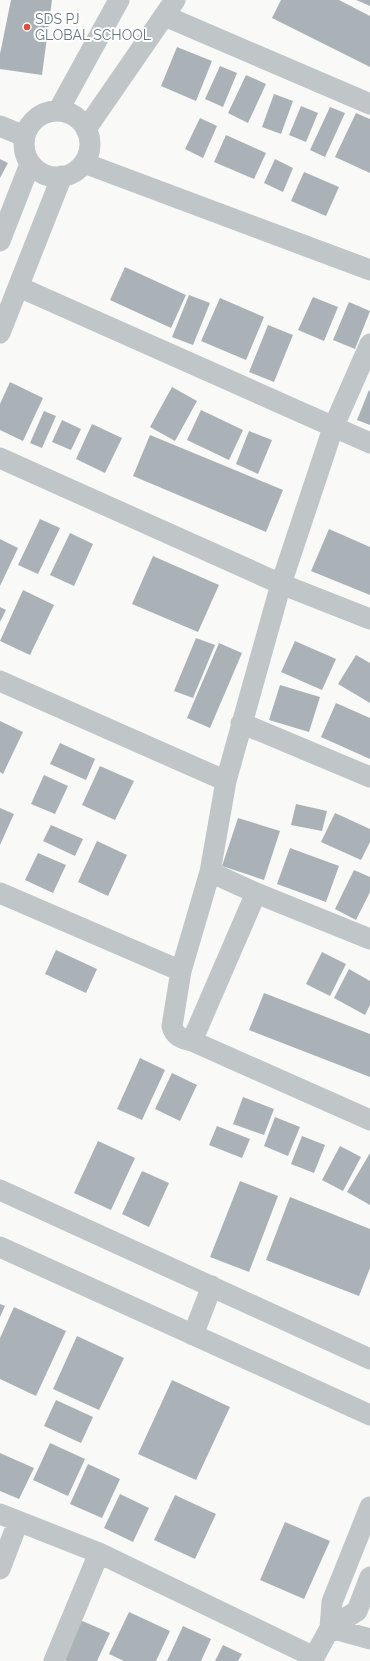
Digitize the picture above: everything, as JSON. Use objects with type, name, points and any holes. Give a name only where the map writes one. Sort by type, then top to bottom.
[{"type":"street","points":[[58,111],[120,0]]},
{"type":"street","points":[[86,129],[170,8],[370,104]]},
{"type":"street","points":[[58,111],[75,116],[86,129],[90,146],[84,163],[71,174],[50,176],[39,172],[30,164],[25,154],[24,136],[33,120],[48,112],[58,111]]},
{"type":"street","points":[[0,126],[24,136]]},
{"type":"street","points":[[84,163],[370,270]]},
{"type":"street","points":[[0,241],[30,164]]},
{"type":"street","points":[[0,333],[62,176]]},
{"type":"street","points":[[19,287],[333,428],[370,443]]},
{"type":"street","points":[[370,344],[333,428],[281,584],[226,781],[210,872],[181,970],[172,1028],[179,1037],[192,1041],[370,1120]]},
{"type":"street","points":[[0,458],[281,584],[370,619]]},
{"type":"street","points":[[0,681],[226,781]]},
{"type":"street","points":[[241,723],[370,777]]},
{"type":"street","points":[[210,872],[256,893],[370,939]]},
{"type":"street","points":[[0,893],[181,970]]},
{"type":"street","points":[[192,1041],[256,893]]},
{"type":"street","points":[[0,1190],[370,1358]]},
{"type":"street","points":[[0,1247],[370,1415]]},
{"type":"street","points":[[193,1335],[212,1286]]},
{"type":"street","points":[[0,1569],[9,1518],[99,1554],[313,1659],[330,1628],[332,1602],[370,1506]]},
{"type":"street","points":[[54,1661],[99,1554]]},
{"type":"street","points":[[330,1628],[356,1611],[370,1577]]},
{"type":"street","points":[[330,1628],[370,1639]]},
{"type":"building","name":"SDS PJ GLOBAL SCHOOL","points":[[11,0],[52,0],[42,75],[0,69],[0,54]]},
{"type":"building","points":[[281,0],[339,0],[370,16],[370,67],[272,18]]},
{"type":"building","points":[[356,0],[370,0],[370,6],[361,2]]},
{"type":"building","points":[[177,47],[212,61],[196,101],[161,86]]},
{"type":"building","points":[[220,66],[237,73],[223,107],[205,99]]},
{"type":"building","points":[[246,75],[266,84],[248,123],[228,113]]},
{"type":"building","points":[[274,94],[293,101],[281,134],[262,127]]},
{"type":"building","points":[[301,106],[318,113],[306,142],[289,135]]},
{"type":"building","points":[[330,107],[345,113],[325,157],[310,150]]},
{"type":"building","points":[[356,113],[370,119],[370,173],[335,157]]},
{"type":"building","points":[[200,118],[217,126],[203,158],[185,149]]},
{"type":"building","points":[[226,135],[266,153],[254,179],[214,162]]},
{"type":"building","points":[[0,159],[8,163],[0,178]]},
{"type":"building","points":[[275,159],[293,168],[283,192],[264,183]]},
{"type":"building","points":[[304,172],[339,187],[326,216],[291,201]]},
{"type":"building","points":[[125,267],[186,295],[171,328],[110,300]]},
{"type":"building","points":[[189,295],[210,303],[193,345],[172,337]]},
{"type":"building","points":[[313,297],[338,307],[324,341],[298,330]]},
{"type":"building","points":[[220,298],[264,317],[246,360],[201,341]]},
{"type":"building","points":[[349,302],[370,311],[355,349],[333,340]]},
{"type":"building","points":[[268,325],[293,335],[274,382],[249,372]]},
{"type":"building","points":[[10,382],[43,398],[23,441],[0,430],[0,404]]},
{"type":"building","points":[[172,387],[197,401],[175,441],[150,427]]},
{"type":"building","points":[[369,390],[370,391],[370,425],[357,420]]},
{"type":"building","points":[[201,410],[243,430],[229,460],[187,440]]},
{"type":"building","points":[[44,411],[56,416],[42,448],[30,443]]},
{"type":"building","points":[[62,420],[81,429],[71,450],[52,442]]},
{"type":"building","points":[[92,424],[122,438],[105,473],[76,459]]},
{"type":"building","points":[[249,431],[272,440],[258,474],[236,464]]},
{"type":"building","points":[[150,435],[283,490],[266,532],[133,476]]},
{"type":"building","points":[[40,519],[60,528],[38,574],[18,565]]},
{"type":"building","points":[[329,529],[370,547],[370,595],[311,571]]},
{"type":"building","points":[[70,533],[93,544],[74,586],[50,575]]},
{"type":"building","points":[[0,539],[18,548],[0,586]]},
{"type":"building","points":[[153,556],[219,585],[198,632],[132,604]]},
{"type":"building","points":[[23,590],[54,605],[30,655],[0,641]]},
{"type":"building","points":[[0,607],[6,610],[0,622]]},
{"type":"building","points":[[196,638],[215,645],[193,698],[174,691]]},
{"type":"building","points":[[295,641],[336,659],[322,690],[281,672]]},
{"type":"building","points":[[219,643],[242,653],[210,728],[187,718]]},
{"type":"building","points":[[356,655],[370,663],[370,703],[338,684]]},
{"type":"building","points":[[280,685],[320,697],[309,732],[269,720]]},
{"type":"building","points":[[336,703],[370,718],[370,759],[321,737]]},
{"type":"building","points":[[0,721],[23,732],[3,774],[0,772]]},
{"type":"building","points":[[60,743],[95,759],[86,780],[50,764]]},
{"type":"building","points":[[100,766],[134,781],[115,820],[82,805]]},
{"type":"building","points":[[44,775],[68,786],[55,814],[31,804]]},
{"type":"building","points":[[296,804],[327,811],[322,831],[291,825]]},
{"type":"building","points":[[0,808],[14,814],[0,845]]},
{"type":"building","points":[[335,813],[370,829],[370,842],[361,860],[321,842]]},
{"type":"building","points":[[238,818],[280,831],[264,880],[222,866]]},
{"type":"building","points":[[51,825],[83,839],[75,856],[43,841]]},
{"type":"building","points":[[97,841],[127,855],[108,896],[78,882]]},
{"type":"building","points":[[290,848],[339,866],[326,902],[277,884]]},
{"type":"building","points":[[38,853],[66,865],[53,893],[25,880]]},
{"type":"building","points":[[354,870],[370,877],[370,892],[356,920],[335,909]]},
{"type":"building","points":[[56,950],[97,969],[86,993],[45,974]]},
{"type":"building","points":[[322,952],[346,964],[330,996],[306,984]]},
{"type":"building","points":[[349,969],[370,981],[370,1005],[365,1015],[334,998]]},
{"type":"building","points":[[264,993],[370,1034],[370,1077],[249,1030]]},
{"type":"building","points":[[140,1058],[165,1070],[142,1120],[117,1109]]},
{"type":"building","points":[[172,1073],[197,1085],[180,1121],[155,1109]]},
{"type":"building","points":[[243,1097],[274,1109],[264,1135],[233,1124]]},
{"type":"building","points":[[275,1117],[300,1127],[288,1156],[264,1146]]},
{"type":"building","points":[[217,1126],[250,1139],[242,1158],[209,1145]]},
{"type":"building","points":[[302,1136],[325,1145],[314,1173],[291,1164]]},
{"type":"building","points":[[98,1141],[135,1158],[111,1210],[74,1193]]},
{"type":"building","points":[[340,1146],[361,1157],[343,1191],[322,1180]]},
{"type":"building","points":[[370,1153],[370,1205],[347,1192]]},
{"type":"building","points":[[142,1171],[169,1183],[149,1227],[122,1214]]},
{"type":"building","points":[[240,1181],[278,1196],[249,1272],[210,1257]]},
{"type":"building","points":[[290,1197],[370,1229],[370,1268],[359,1296],[266,1260]]},
{"type":"building","points":[[0,1304],[5,1306],[0,1317]]},
{"type":"building","points":[[14,1307],[66,1331],[36,1396],[0,1379],[0,1338]]},
{"type":"building","points":[[77,1336],[124,1358],[99,1410],[53,1389]]},
{"type":"building","points":[[172,1380],[230,1407],[196,1480],[138,1454]]},
{"type":"building","points":[[56,1400],[93,1417],[81,1443],[44,1426]]},
{"type":"building","points":[[50,1443],[85,1459],[68,1496],[33,1480]]},
{"type":"building","points":[[0,1453],[34,1468],[19,1499],[0,1491]]},
{"type":"building","points":[[88,1464],[120,1479],[102,1518],[70,1504]]},
{"type":"building","points":[[120,1494],[149,1508],[133,1542],[104,1528]]},
{"type":"building","points":[[175,1495],[216,1514],[195,1559],[154,1540]]},
{"type":"building","points":[[285,1522],[330,1541],[304,1599],[260,1580]]},
{"type":"building","points":[[129,1612],[170,1631],[156,1661],[124,1661],[109,1654]]},
{"type":"building","points":[[80,1620],[110,1633],[97,1661],[67,1661],[61,1658]]},
{"type":"building","points":[[183,1626],[211,1639],[201,1661],[167,1661]]},
{"type":"building","points":[[223,1645],[242,1654],[238,1661],[215,1661]]},
{"type":"place","name":"SDS PJ GLOBAL SCHOOL","points":[[27,27]]}]
